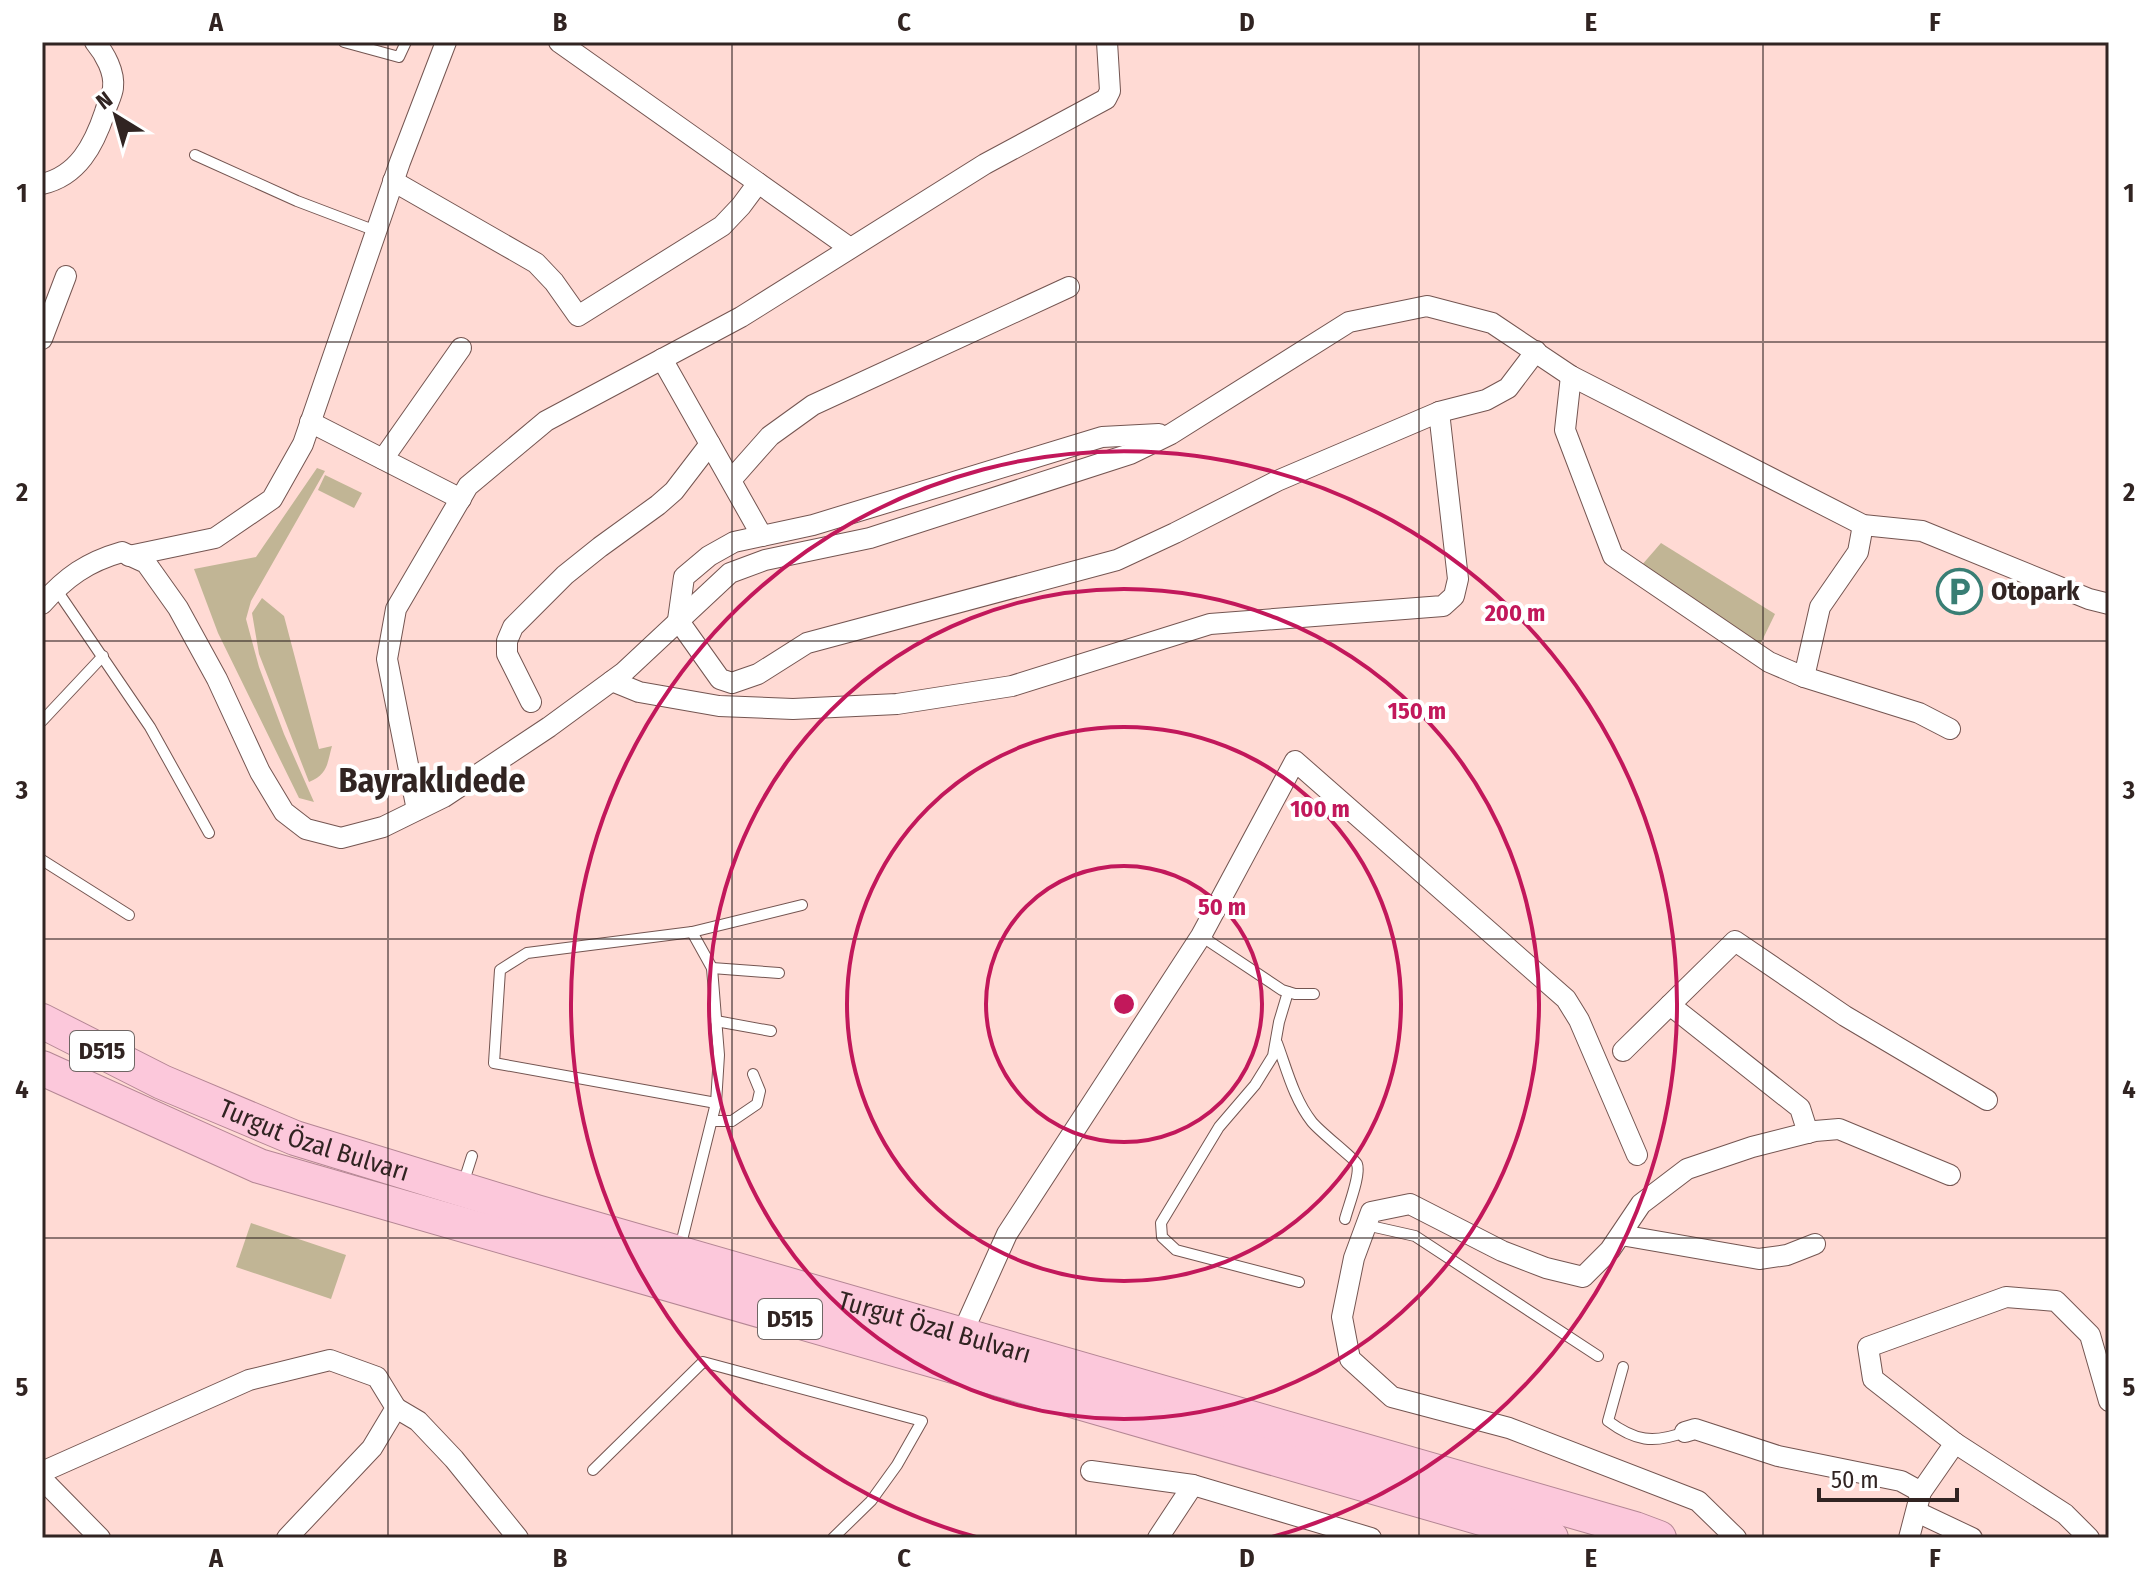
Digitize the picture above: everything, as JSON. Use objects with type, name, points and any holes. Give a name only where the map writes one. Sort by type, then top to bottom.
[{"type":"highway","name":"Turgut Özal Bulvarı","points":[[42,1021],[162,1082],[295,1138],[678,1253],[1659,1538]]},
{"type":"highway","name":"Turgut Özal Bulvarı","points":[[42,1068],[259,1166],[1551,1538]]},
{"type":"street","points":[[42,184],[56,181],[83,159],[101,124],[113,86],[107,56],[95,42]]},
{"type":"street","points":[[129,556],[215,538],[272,499],[303,444],[393,181],[446,42]]},
{"type":"street","points":[[559,42],[850,248]]},
{"type":"street","points":[[417,810],[387,659],[396,609],[468,486],[546,421],[741,317],[1008,151],[1106,99],[1110,91],[1107,42]]},
{"type":"street","points":[[393,181],[536,263],[578,316],[722,226],[758,183]]},
{"type":"street","points":[[42,339],[66,276]]},
{"type":"street","points":[[731,480],[770,436],[813,405],[1069,287]]},
{"type":"street","points":[[49,597],[70,577],[98,559],[122,552],[146,563],[178,608],[217,679],[260,772],[284,812],[306,829],[341,838],[383,827],[444,797],[536,736],[624,672],[730,573],[765,560],[870,538],[1130,454],[1171,434],[1349,322],[1427,306],[1492,323],[1571,376],[1863,525],[1922,531],[2089,599],[2109,604]]},
{"type":"street","points":[[383,459],[461,348]]},
{"type":"street","points":[[1171,434],[1102,437],[813,525],[734,542],[709,556],[684,577],[678,620],[720,679],[732,683],[758,674],[807,643],[1117,560],[1277,481],[1439,412],[1486,400],[1508,388],[1536,351]]},
{"type":"street","points":[[662,359],[762,536]]},
{"type":"street","points":[[1571,376],[1565,430],[1613,556],[1769,662],[1804,677],[1919,713],[1950,729]]},
{"type":"street","points":[[612,681],[639,692],[719,706],[793,709],[897,704],[1012,686],[1210,624],[1443,606],[1454,596],[1458,579],[1439,412]]},
{"type":"street","points":[[310,422],[461,499]]},
{"type":"street","points":[[531,702],[507,654],[507,641],[513,627],[565,575],[674,491],[710,444]]},
{"type":"street","points":[[1804,677],[1820,607],[1858,552],[1863,525]]},
{"type":"street","points":[[962,1334],[1007,1234],[1201,936],[1295,761],[1566,999],[1579,1020],[1637,1155]]},
{"type":"street","points":[[1623,1051],[1735,941],[1845,1016],[1987,1100]]},
{"type":"street","points":[[1670,1005],[1800,1108],[1808,1133]]},
{"type":"street","points":[[1736,1538],[1698,1501],[1509,1428],[1392,1397],[1350,1359],[1342,1317],[1354,1258],[1371,1212],[1410,1204],[1502,1251],[1546,1268],[1583,1277],[1610,1250],[1641,1204],[1687,1169],[1752,1147],[1839,1129],[1950,1175]]},
{"type":"street","points":[[1621,1235],[1759,1259],[1787,1255],[1815,1244]]},
{"type":"street","points":[[2089,1538],[2065,1514],[1955,1443],[1873,1379],[1868,1347],[2006,1297],[2056,1301],[2090,1335],[2109,1401]]},
{"type":"street","points":[[42,1472],[249,1380],[330,1360],[377,1377],[396,1408],[418,1421],[454,1459],[518,1538]]},
{"type":"street","points":[[287,1538],[372,1448],[396,1408]]},
{"type":"street","points":[[1685,1432],[1695,1429],[1778,1456],[1901,1481],[1919,1502],[1972,1538]]},
{"type":"street","points":[[1909,1538],[1919,1502],[1955,1443]]},
{"type":"street","points":[[1091,1471],[1193,1485],[1371,1538]]},
{"type":"street","points":[[42,1479],[100,1538]]},
{"type":"street","points":[[1158,1538],[1193,1485]]},
{"type":"lane","points":[[349,43],[399,57],[406,42]]},
{"type":"lane","points":[[195,155],[297,201],[376,231]]},
{"type":"lane","points":[[49,597],[103,656],[150,727],[209,833]]},
{"type":"lane","points":[[42,721],[103,656]]},
{"type":"lane","points":[[42,860],[129,915]]},
{"type":"lane","points":[[716,1103],[494,1063],[500,970],[527,953],[692,932],[802,905]]},
{"type":"lane","points":[[678,1253],[716,1103],[719,1055],[712,968],[692,932]]},
{"type":"lane","points":[[1201,936],[1282,990],[1314,994]]},
{"type":"lane","points":[[712,968],[779,973]]},
{"type":"lane","points":[[1288,992],[1273,1056],[1255,1085],[1219,1127],[1161,1223],[1162,1237],[1176,1250],[1299,1282]]},
{"type":"lane","points":[[716,1021],[771,1031]]},
{"type":"lane","points":[[1277,1041],[1292,1086],[1305,1111],[1325,1136],[1357,1164],[1358,1174],[1345,1219]]},
{"type":"lane","points":[[712,1121],[732,1121],[753,1109],[760,1091],[753,1074]]},
{"type":"lane","points":[[462,1189],[472,1156]]},
{"type":"lane","points":[[1366,1225],[1415,1236],[1598,1356]]},
{"type":"lane","points":[[593,1470],[703,1362],[922,1421],[897,1465],[871,1501],[833,1538]]},
{"type":"lane","points":[[1623,1367],[1608,1421],[1643,1439],[1669,1438],[1685,1432]]},
{"type":"shaded area","points":[[317,468],[325,471],[251,601],[246,619],[259,667],[314,802],[299,798],[218,633],[194,569],[256,557]]},
{"type":"shaded area","points":[[325,475],[362,493],[354,508],[318,490]]},
{"type":"shaded area","points":[[1661,543],[1775,614],[1759,647],[1641,566]]},
{"type":"shaded area","points":[[262,598],[284,616],[319,749],[332,746],[323,772],[309,782],[259,654],[252,613]]},
{"type":"shaded area","points":[[251,1223],[346,1255],[331,1299],[236,1267]]},
{"type":"place","name":"Otopark","points":[[1960,591]]},
{"type":"district","name":"Bayraklıdede","points":[[432,780]]}]
